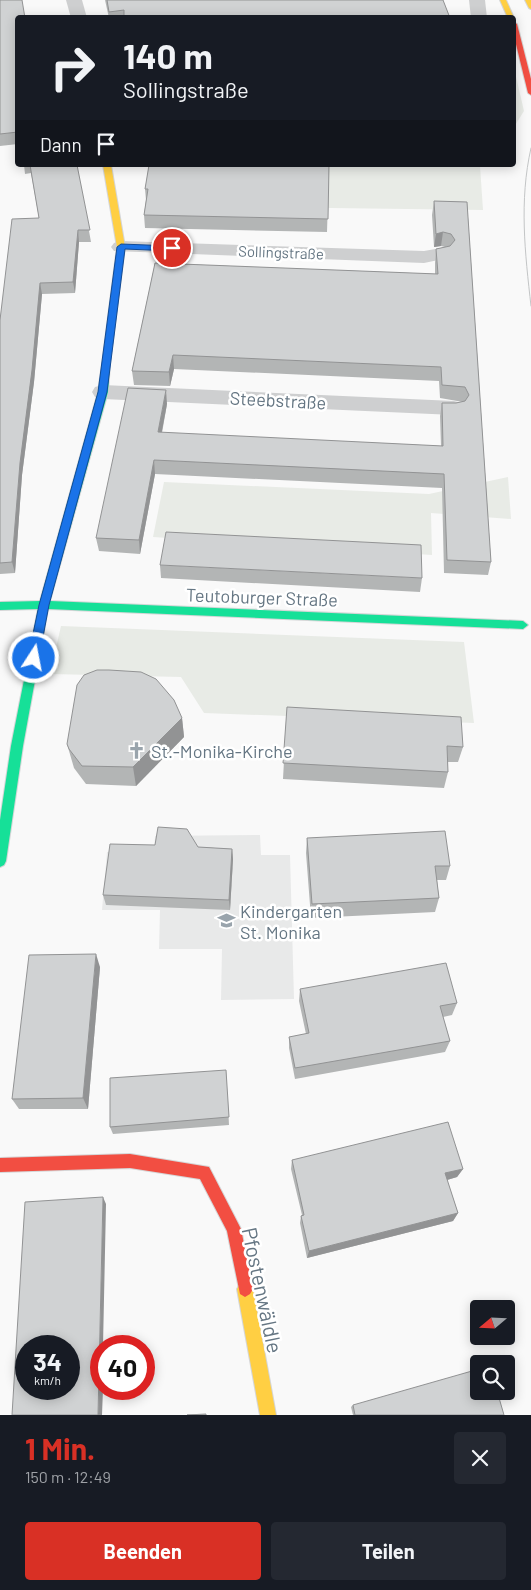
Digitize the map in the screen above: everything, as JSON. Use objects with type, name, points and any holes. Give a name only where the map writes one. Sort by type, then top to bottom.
[{"type":"street","points":[[74,0],[79,15]]},
{"type":"street","points":[[476,0],[478,15]]},
{"type":"street","points":[[502,0],[510,15]]},
{"type":"street","points":[[528,0],[531,7]]},
{"type":"street","points":[[516,32],[531,93]]},
{"type":"street","points":[[0,861],[17,746],[44,605],[102,392],[121,247],[107,167]]},
{"type":"street","name":"Sollingstraße","points":[[121,247],[424,257],[441,254]]},
{"type":"street","name":"Steebstraße","points":[[102,392],[454,408]]},
{"type":"street","name":"Teutoburger Straße","points":[[0,606],[44,605],[523,625]]},
{"type":"street","name":"Pfostenwäldle","points":[[0,1165],[130,1161],[204,1172],[234,1229],[268,1415]]},
{"type":"shaded area","points":[[516,77],[524,111],[516,124]]},
{"type":"shaded area","points":[[262,167],[480,167],[483,210],[174,206]]},
{"type":"shaded area","points":[[508,477],[511,519],[431,513],[432,555],[153,537],[164,482],[429,494]]},
{"type":"shaded area","points":[[61,626],[464,642],[474,723],[204,713],[181,677],[50,674]]},
{"type":"shaded area","name":"Kindergarten St. Monika","points":[[260,835],[261,855],[290,855],[294,999],[221,1000],[222,949],[159,949],[160,910],[102,910],[107,852],[154,852],[155,836]]},
{"type":"building","points":[[0,0],[22,0],[24,15],[15,15],[15,132],[0,134]]},
{"type":"building","points":[[107,0],[443,0],[449,15],[124,15],[124,10],[109,12]]},
{"type":"building","points":[[30,167],[77,167],[90,230],[78,230],[73,282],[40,283],[32,370],[20,463],[12,562],[0,563],[0,320],[12,219],[39,218]]},
{"type":"building","points":[[149,167],[329,167],[328,219],[144,215],[148,189],[145,189]]},
{"type":"building","points":[[434,201],[467,202],[491,562],[447,560],[444,474],[154,460],[139,540],[96,538],[128,388],[166,390],[158,432],[443,446],[442,403],[465,401],[469,395],[465,387],[442,385],[441,367],[173,355],[169,372],[132,371],[155,263],[438,274],[436,249],[450,246],[455,240],[451,234],[443,232],[436,234]]},
{"type":"building","points":[[166,532],[421,545],[422,578],[160,565]]},
{"type":"building","name":"St.-Monika-Kirche","points":[[97,670],[141,672],[156,679],[174,700],[182,718],[133,767],[82,766],[67,744],[77,685],[84,675]]},
{"type":"building","points":[[287,707],[461,717],[463,747],[447,746],[448,772],[283,763]]},
{"type":"building","points":[[158,827],[187,829],[198,847],[232,849],[229,900],[103,895],[110,844],[155,845]]},
{"type":"building","points":[[445,831],[450,866],[435,866],[439,898],[312,904],[307,838]]},
{"type":"building","points":[[96,954],[83,1098],[12,1099],[29,955]]},
{"type":"building","points":[[446,963],[457,1003],[440,1006],[450,1041],[295,1068],[289,1037],[309,1033],[300,989]]},
{"type":"building","points":[[226,1070],[229,1117],[110,1127],[110,1078]]},
{"type":"building","points":[[448,1122],[463,1169],[445,1173],[458,1213],[309,1251],[301,1216],[304,1215],[292,1160]]},
{"type":"building","points":[[103,1197],[100,1335],[90,1335],[90,1400],[98,1400],[98,1415],[12,1415],[15,1366],[15,1400],[80,1400],[80,1335],[17,1335],[25,1202]]},
{"type":"building","points":[[470,1372],[470,1400],[500,1400],[504,1415],[355,1415],[353,1405]]},
{"type":"tram line","points":[[531,148],[527,168],[524,207],[525,247],[531,306]]},
{"type":"traffic: fast","points":[[0,861],[17,746],[44,605],[103,392],[106,364]]},
{"type":"traffic: fast","points":[[0,606],[44,605],[523,625]]},
{"type":"traffic: slow","points":[[503,0],[510,15]]},
{"type":"traffic: slow","points":[[528,0],[531,7]]},
{"type":"traffic: slow","points":[[106,364],[121,247],[107,167]]},
{"type":"traffic: slow","points":[[245,1289],[268,1415]]},
{"type":"traffic: jam","points":[[516,32],[531,93]]},
{"type":"traffic: jam","points":[[0,1165],[130,1161],[204,1172],[234,1229],[245,1289]]},
{"type":"place","name":"St.-Monika-Kirche","points":[[137,751]]},
{"type":"place","name":"Kindergarten St. Monika","points":[[226,921]]},
{"type":"route","points":[[34,658],[44,605],[102,392],[121,247],[172,248]]}]
